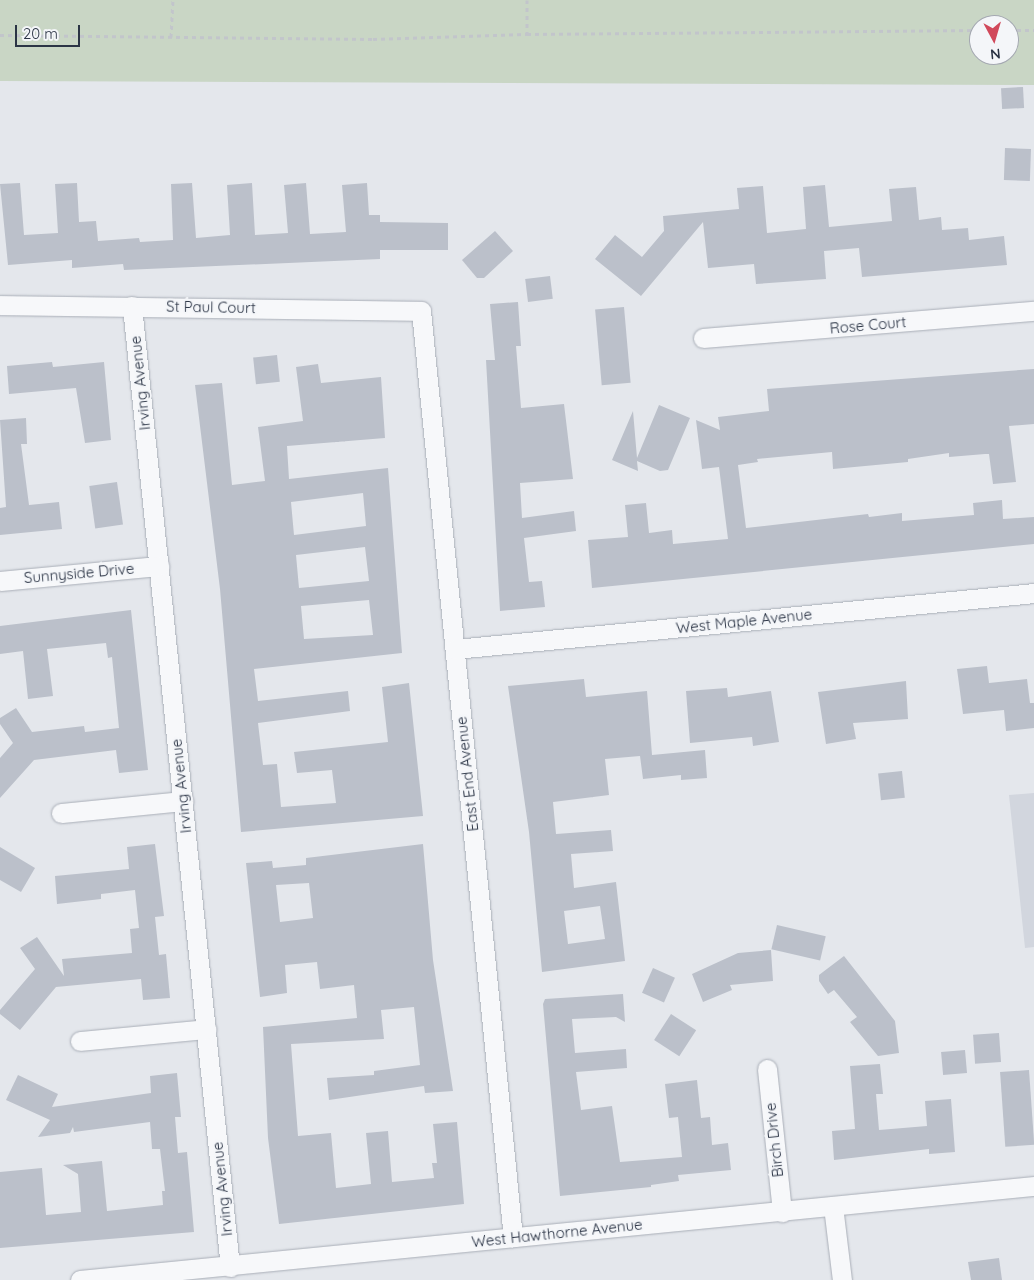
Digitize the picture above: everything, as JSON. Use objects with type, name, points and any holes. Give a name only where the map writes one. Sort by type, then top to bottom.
[{"type":"street","name":"St Paul Court","points":[[0,305],[421,311]]},
{"type":"street","name":"Irving Avenue","points":[[132,306],[230,1267]]},
{"type":"street","name":"East End Avenue","points":[[421,311],[513,1237]]},
{"type":"street","name":"Rose Court","points":[[703,338],[1034,311]]},
{"type":"street","name":"Sunnyside Drive","points":[[0,581],[159,566]]},
{"type":"street","name":"West Maple Avenue","points":[[455,649],[1034,593]]},
{"type":"street","points":[[61,813],[183,802]]},
{"type":"street","points":[[80,1041],[206,1029]]},
{"type":"street","name":"Birch Drive","points":[[767,1069],[782,1212]]},
{"type":"street","name":"West Hawthorne Avenue","points":[[80,1280],[230,1267],[1034,1186]]},
{"type":"street","points":[[833,1206],[842,1280]]},
{"type":"path","points":[[171,37],[173,0]]},
{"type":"path","points":[[527,0],[528,34]]},
{"type":"path","points":[[0,35],[373,39],[528,34],[969,30]]},
{"type":"path","points":[[1019,30],[1034,30]]},
{"type":"shaded area","points":[[1034,793],[1034,947],[1025,948],[1009,795]]},
{"type":"green space","points":[[0,0],[1034,0],[1034,85],[0,81]]},
{"type":"building","points":[[1023,87],[1024,108],[1002,109],[1001,88]]},
{"type":"building","points":[[1005,148],[1031,149],[1030,181],[1004,180]]},
{"type":"building","points":[[20,183],[24,235],[58,233],[55,184],[77,183],[79,222],[96,221],[98,241],[139,238],[140,242],[173,240],[171,184],[192,183],[196,238],[230,235],[227,185],[252,183],[255,235],[288,233],[284,185],[306,183],[310,234],[346,232],[342,185],[367,183],[369,215],[380,215],[380,222],[448,223],[448,250],[380,250],[380,259],[124,270],[123,264],[72,268],[72,260],[8,265],[0,184]]},
{"type":"building","points":[[825,185],[829,227],[892,221],[889,189],[916,187],[919,220],[941,217],[942,230],[968,228],[969,240],[1004,236],[1007,265],[862,277],[859,248],[824,251],[826,279],[756,284],[754,264],[708,268],[703,222],[641,296],[595,259],[615,235],[642,257],[664,231],[663,216],[739,209],[737,188],[763,186],[767,233],[806,229],[803,187]]},
{"type":"building","points":[[495,231],[513,251],[484,278],[477,278],[462,260]]},
{"type":"building","points":[[550,276],[553,299],[528,302],[525,279]]},
{"type":"building","points":[[518,302],[521,346],[516,346],[521,408],[564,404],[573,479],[520,483],[522,518],[574,511],[576,531],[524,538],[529,582],[542,581],[545,607],[500,611],[486,360],[495,360],[490,304]]},
{"type":"building","points":[[624,307],[631,383],[602,385],[595,310]]},
{"type":"building","points":[[277,355],[280,382],[256,384],[253,358]]},
{"type":"building","points":[[52,362],[53,367],[104,362],[111,440],[85,443],[76,388],[9,394],[7,366]]},
{"type":"building","points":[[318,364],[321,383],[381,377],[385,438],[287,446],[289,479],[388,468],[402,653],[254,669],[258,701],[348,691],[350,711],[258,723],[263,765],[277,764],[281,807],[336,803],[332,770],[297,773],[294,752],[388,742],[382,687],[409,683],[423,816],[241,832],[220,589],[195,385],[222,383],[232,485],[265,481],[258,427],[303,421],[296,367]],"holes":[[[363,493],[366,526],[294,535],[291,502]],[[365,547],[369,581],[299,588],[296,555]],[[369,600],[373,635],[304,639],[301,606]]]},
{"type":"building","points":[[1034,369],[1034,424],[1009,426],[1016,482],[993,484],[989,454],[949,457],[949,453],[908,459],[908,462],[833,469],[832,452],[757,459],[758,462],[738,465],[746,528],[868,514],[869,517],[902,513],[902,521],[974,515],[973,503],[1002,500],[1003,519],[1034,517],[1034,544],[592,588],[588,540],[628,537],[625,505],[646,503],[649,533],[672,530],[673,544],[728,539],[719,467],[702,469],[696,420],[720,430],[718,417],[769,411],[767,389]]},
{"type":"building","points":[[659,405],[690,418],[668,470],[660,471],[637,461],[638,471],[612,460],[633,411],[637,458]]},
{"type":"building","points":[[26,418],[27,444],[21,444],[29,505],[59,502],[62,529],[0,535],[0,508],[6,507],[0,420]]},
{"type":"building","points":[[117,482],[123,525],[95,528],[89,486]]},
{"type":"building","points":[[131,610],[148,770],[119,773],[116,750],[34,760],[0,798],[0,758],[13,743],[0,724],[0,718],[16,708],[32,732],[84,726],[85,732],[119,728],[112,657],[108,658],[106,643],[47,649],[53,696],[28,699],[23,651],[0,654],[0,626]]},
{"type":"building","points":[[987,666],[989,683],[1027,679],[1030,703],[1034,703],[1034,728],[1006,731],[1004,710],[963,714],[957,669]]},
{"type":"building","points":[[584,679],[586,697],[647,691],[652,755],[705,750],[707,778],[681,780],[681,775],[643,779],[640,756],[605,759],[609,795],[553,802],[556,834],[611,830],[613,851],[571,854],[574,888],[616,882],[625,961],[542,972],[529,832],[508,686]],"holes":[[[600,906],[605,939],[568,944],[564,911]]]},
{"type":"building","points":[[906,681],[908,719],[853,723],[856,739],[826,744],[818,692]]},
{"type":"building","points":[[727,688],[728,697],[771,691],[779,742],[753,746],[752,737],[690,743],[686,691]]},
{"type":"building","points":[[902,771],[905,798],[881,800],[878,774]]},
{"type":"building","points":[[155,844],[164,916],[155,917],[159,955],[166,954],[170,998],[143,1000],[141,979],[56,987],[20,1030],[0,1014],[0,1010],[35,969],[20,948],[37,937],[64,976],[62,959],[132,953],[130,929],[139,928],[135,890],[101,894],[101,899],[57,904],[55,876],[129,869],[127,847]]},
{"type":"building","points":[[423,844],[433,960],[453,1091],[425,1093],[424,1086],[329,1100],[327,1078],[374,1075],[374,1071],[420,1065],[414,1007],[381,1010],[384,1039],[291,1044],[298,1136],[331,1133],[336,1188],[371,1184],[366,1133],[388,1131],[392,1182],[434,1178],[432,1163],[437,1163],[433,1124],[457,1122],[464,1204],[279,1224],[268,1138],[263,1027],[357,1018],[354,985],[320,989],[317,962],[285,965],[287,993],[260,997],[246,863],[272,861],[273,868],[306,865],[306,858]],"holes":[[[309,883],[313,918],[280,922],[276,885]]]},
{"type":"building","points":[[0,847],[35,868],[21,892],[0,880]]},
{"type":"building","points":[[777,925],[826,936],[820,961],[771,949]]},
{"type":"building","points":[[771,950],[773,981],[730,985],[732,990],[703,1002],[692,974],[738,953]]},
{"type":"building","points":[[844,956],[895,1021],[899,1053],[878,1056],[850,1022],[857,1017],[834,990],[828,994],[819,981],[819,975]]},
{"type":"building","points":[[653,968],[675,978],[664,1002],[642,993]]},
{"type":"building","points":[[623,994],[625,1022],[616,1017],[572,1019],[575,1053],[626,1049],[627,1068],[576,1072],[581,1110],[612,1106],[620,1162],[682,1157],[678,1117],[669,1118],[665,1084],[697,1080],[701,1118],[710,1117],[712,1145],[728,1143],[731,1170],[678,1175],[679,1181],[651,1185],[651,1187],[560,1196],[543,1004],[545,999]]},
{"type":"building","points":[[671,1014],[696,1030],[679,1056],[654,1040]]},
{"type":"building","points":[[999,1033],[1001,1062],[975,1064],[973,1035]]},
{"type":"building","points":[[965,1050],[967,1073],[943,1075],[941,1052]]},
{"type":"building","points":[[880,1064],[883,1094],[876,1094],[879,1130],[927,1126],[925,1101],[951,1099],[955,1152],[929,1154],[929,1149],[834,1160],[832,1131],[855,1129],[850,1066]]},
{"type":"building","points":[[1029,1070],[1034,1145],[1005,1147],[1000,1072]]},
{"type":"building","points":[[177,1073],[181,1117],[175,1117],[178,1153],[187,1152],[194,1232],[0,1248],[0,1172],[42,1168],[46,1215],[81,1212],[78,1174],[63,1165],[102,1161],[107,1211],[163,1205],[162,1191],[165,1191],[160,1149],[152,1149],[150,1122],[74,1132],[73,1127],[70,1133],[38,1137],[50,1120],[6,1100],[18,1075],[58,1094],[52,1107],[151,1093],[150,1076]]},
{"type":"building","points":[[999,1258],[1002,1280],[971,1280],[968,1262]]}]
